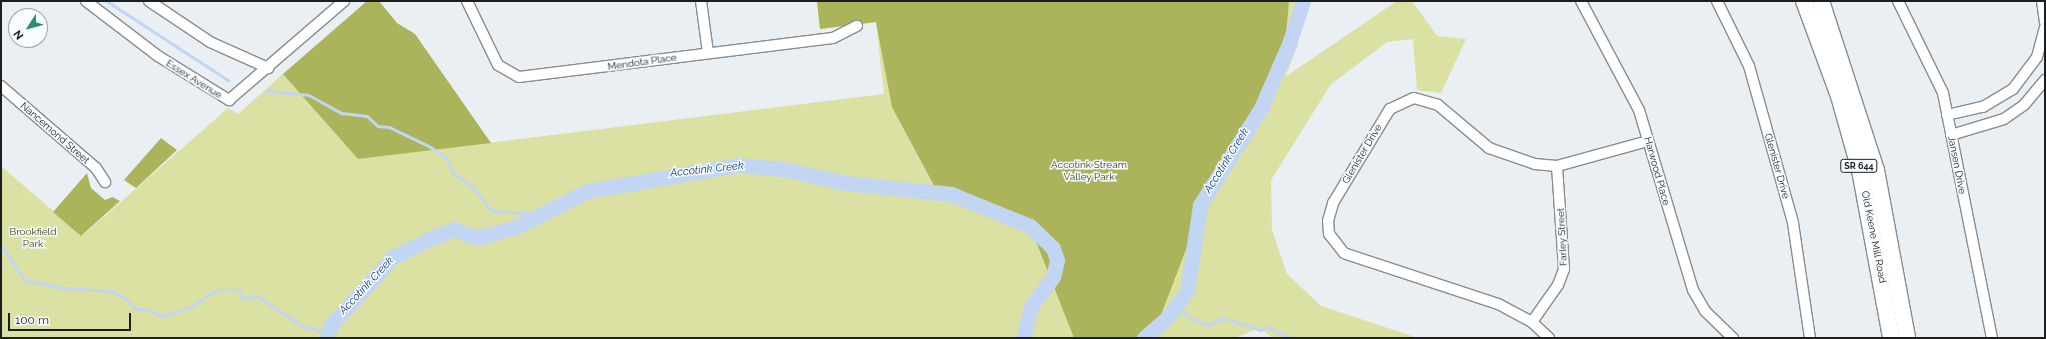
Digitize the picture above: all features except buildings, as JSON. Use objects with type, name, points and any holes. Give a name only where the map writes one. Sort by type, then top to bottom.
[{"type":"main road","name":"Old Keene Mill Road","points":[[1804,1],[1839,96],[1860,170],[1892,338]]},
{"type":"main road","name":"Old Keene Mill Road","points":[[1821,1],[1876,170],[1907,338]]},
{"type":"street","name":"Essex Avenue","points":[[86,1],[158,56],[227,99],[238,95],[268,68]]},
{"type":"street","points":[[149,1],[210,42],[268,68],[344,1]]},
{"type":"street","name":"Mendota Place","points":[[467,1],[498,65],[512,76],[529,77],[833,38],[857,26]]},
{"type":"street","points":[[701,1],[708,54]]},
{"type":"street","name":"Harwood Place","points":[[1581,1],[1639,110],[1693,290],[1705,311],[1733,338]]},
{"type":"street","name":"Glenister Drive","points":[[1717,1],[1749,66],[1793,223],[1810,338]]},
{"type":"street","name":"Jansen Drive","points":[[1898,1],[1914,39],[1938,78],[1947,115],[1992,338]]},
{"type":"street","points":[[2042,1],[2045,22]]},
{"type":"street","points":[[1947,115],[1983,107],[2013,89],[2037,57],[2045,27]]},
{"type":"street","points":[[1951,135],[2004,119],[2024,105],[2045,80]]},
{"type":"street","name":"Nancemond Street","points":[[1,86],[96,168],[105,182]]},
{"type":"street","name":"Glenister Drive","points":[[1549,338],[1532,322],[1498,304],[1355,258],[1336,246],[1328,221],[1333,203],[1385,116],[1404,100],[1419,98],[1438,105],[1499,153],[1535,164],[1557,166],[1648,141]]},
{"type":"street","name":"Farley Street","points":[[1532,322],[1558,285],[1564,269],[1557,166]]},
{"type":"green space","points":[[367,1],[379,1],[397,23],[415,34],[491,143],[358,159],[283,74]]},
{"type":"green space","name":"Accotink Stream Valley Park","points":[[817,1],[1306,1],[1297,47],[1285,77],[1397,1],[1412,1],[1437,36],[1466,39],[1441,93],[1417,90],[1413,39],[1387,42],[1331,84],[1271,180],[1272,230],[1287,274],[1321,306],[1418,338],[1273,338],[1259,328],[1235,338],[1,338],[1,166],[82,236],[228,108],[238,114],[284,73],[358,159],[884,94],[876,22],[820,29]]},
{"type":"green space","points":[[817,1],[1289,1],[1284,58],[1198,218],[1156,328],[1134,338],[1074,338],[1030,226],[938,193],[892,107],[876,22],[820,29]]},
{"type":"green space","points":[[161,138],[177,150],[136,188],[124,180]]},
{"type":"green space","points":[[87,173],[91,188],[105,200],[112,197],[120,201],[81,236],[53,212]]},
{"type":"waterway","points":[[107,1],[228,80]]},
{"type":"waterway","name":"Accotink Creek","points":[[1144,338],[1166,319],[1187,291],[1200,205],[1261,108],[1289,44],[1303,1]]},
{"type":"waterway","points":[[267,91],[309,95],[342,113],[367,116],[378,126],[389,127],[429,146],[446,157],[454,174],[473,187],[492,211],[544,214]]},
{"type":"waterway","name":"Accotink Creek","points":[[327,338],[331,325],[393,257],[429,239],[454,229],[477,238],[516,227],[587,191],[737,165],[783,169],[846,183],[951,194],[1030,226],[1053,248],[1057,260],[1053,277],[1031,306],[1023,338]]},
{"type":"waterway","points":[[1,245],[25,280],[64,288],[112,291],[128,300],[134,308],[153,311],[160,316],[189,308],[217,290],[239,290],[242,298],[257,296],[303,326],[328,333]]},
{"type":"waterway","points":[[1178,303],[1186,316],[1208,325],[1224,318],[1260,330],[1269,327],[1290,338]]},
{"type":"waterway","points":[[1156,328],[1157,338]]},
{"type":"park label","name":"Brookfield Park","points":[[33,236]]}]
